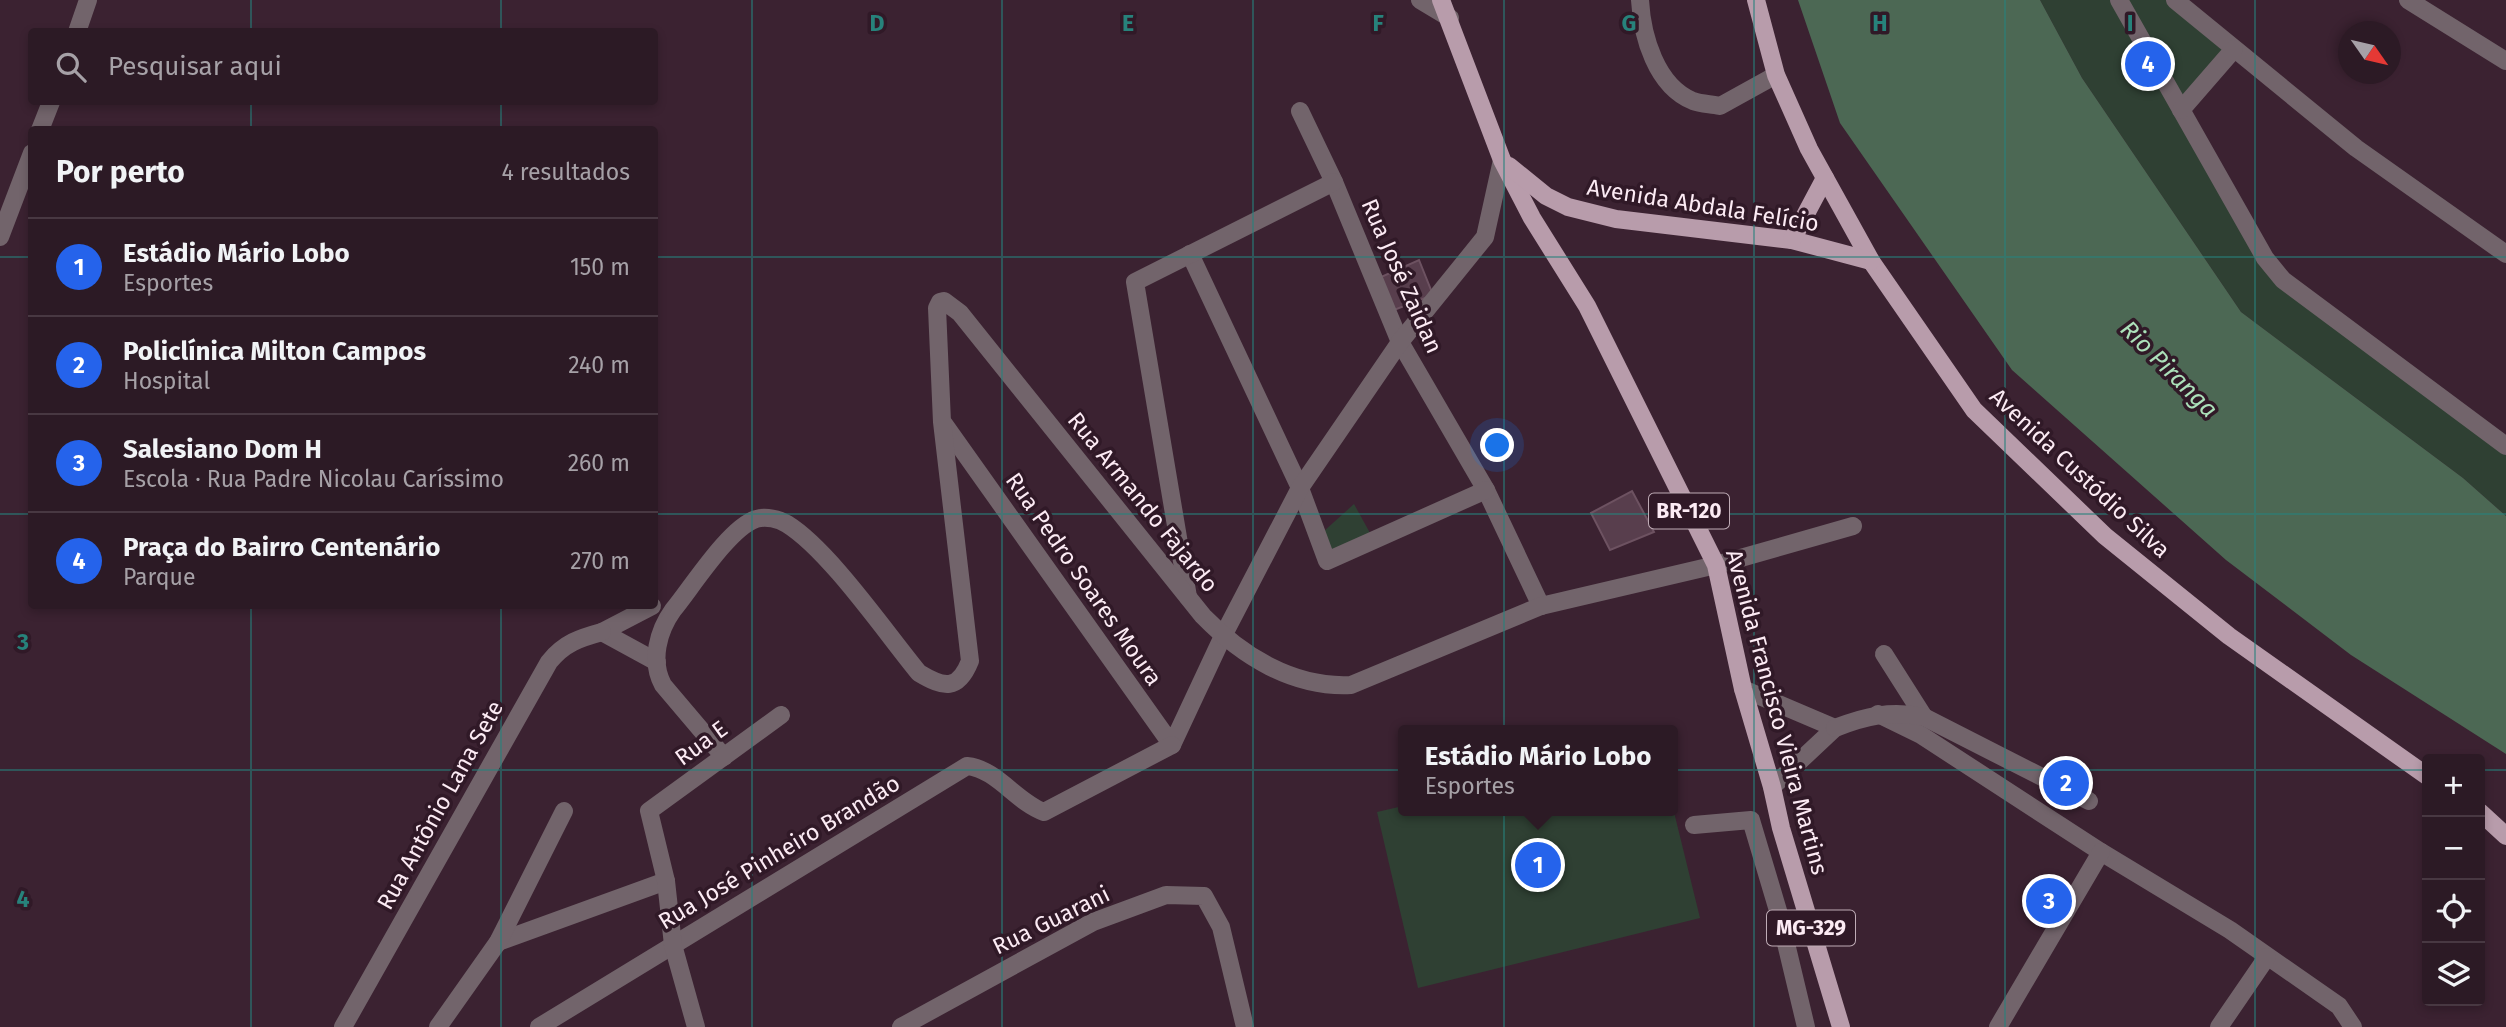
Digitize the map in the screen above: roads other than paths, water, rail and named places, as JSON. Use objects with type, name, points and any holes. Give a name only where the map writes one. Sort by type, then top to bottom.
[{"type":"main road","points":[[1441,0],[1502,160]]},
{"type":"main road","name":"Avenida Custódio Silva","points":[[1756,0],[1776,75],[1822,172],[1871,261],[1973,411],[2105,536],[2229,636],[2422,772]]},
{"type":"main road","name":"Avenida Abdala Felício","points":[[1502,160],[1546,196],[1568,208],[1616,219],[1792,240],[1871,261]]},
{"type":"main road","name":"Avenida Francisco Vieira Martins","points":[[1502,160],[1532,218],[1587,306],[1716,565],[1743,689],[1772,787],[1781,828],[1841,1027]]},
{"type":"main road","points":[[1792,240],[1822,172]]},
{"type":"main road","points":[[2485,817],[2506,836]]},
{"type":"street","points":[[78,28],[88,0]]},
{"type":"street","points":[[1420,0],[1450,18]]},
{"type":"street","points":[[1640,0],[1641,14],[1660,75],[1691,100],[1720,106],[1776,75]]},
{"type":"street","points":[[2119,0],[2265,258],[2283,280],[2506,446]]},
{"type":"street","points":[[2175,0],[2356,148],[2506,254]]},
{"type":"street","points":[[2408,0],[2506,61]]},
{"type":"street","points":[[2181,110],[2234,49]]},
{"type":"street","points":[[42,126],[50,105]]},
{"type":"street","name":"Rua José Zaidan","points":[[1300,111],[1334,182],[1400,342],[1486,490],[1541,606]]},
{"type":"street","points":[[1172,745],[1223,636],[1300,488],[1400,342],[1485,237],[1502,160]]},
{"type":"street","points":[[0,237],[28,164]]},
{"type":"street","points":[[1188,598],[1135,282],[1334,182]]},
{"type":"street","points":[[1190,254],[1300,488],[1327,561],[1486,490]]},
{"type":"street","name":"Rua Armando Fajardo","points":[[696,582],[736,533],[747,524],[764,518],[781,522],[823,556],[919,673],[936,683],[950,685],[964,677],[970,661],[943,422],[937,308],[940,302],[944,301],[960,313],[1188,598],[1223,636],[1251,656],[1306,682],[1328,686],[1351,685],[1541,606],[1716,565],[1853,526]]},
{"type":"street","name":"Rua Pedro Soares Moura","points":[[943,422],[1172,745]]},
{"type":"street","points":[[696,582],[665,621],[658,644],[657,675],[724,757]]},
{"type":"street","name":"Rua Antônio Lana Sete","points":[[658,602],[696,582]]},
{"type":"street","name":"Rua Antônio Lana Sete","points":[[343,1027],[549,662],[560,649],[573,640],[602,632],[645,609]]},
{"type":"street","points":[[602,632],[657,662]]},
{"type":"street","points":[[1884,654],[1924,717]]},
{"type":"street","points":[[1743,689],[1835,728]]},
{"type":"street","points":[[1772,787],[1835,728],[1878,714],[1900,712],[1924,717],[2089,801]]},
{"type":"street","points":[[1878,714],[1921,735],[2267,957],[2339,1006],[2353,1027]]},
{"type":"street","name":"Rua E","points":[[666,881],[649,811],[781,716]]},
{"type":"street","name":"Rua José Pinheiro Brandão","points":[[539,1027],[967,766],[981,767],[1031,807],[1044,812],[1172,745]]},
{"type":"street","points":[[438,1027],[498,942],[564,811]]},
{"type":"street","points":[[1694,825],[1751,820],[1780,915],[1807,1027]]},
{"type":"street","points":[[1998,1027],[2101,852]]},
{"type":"street","points":[[498,942],[666,881],[673,945],[696,1027]]},
{"type":"street","name":"Rua Guarani","points":[[901,1027],[1093,922],[1166,895],[1204,896],[1221,927],[1227,964],[1245,1027]]},
{"type":"street","points":[[2219,1027],[2267,957]]},
{"type":"water","name":"Rio Piranga","points":[[1798,0],[2040,0],[2082,78],[2241,312],[2463,478],[2506,516],[2506,754],[2351,655],[2226,560],[2012,370],[1840,123]]},
{"type":"place","name":"Praça do Bairro Centenário","points":[[2148,64]]},
{"type":"place","name":"Policlínica Milton Campos","points":[[2066,783]]},
{"type":"place","name":"Estádio Mário Lobo","points":[[1538,865]]},
{"type":"place","name":"Salesiano Dom H","points":[[2049,901]]}]
